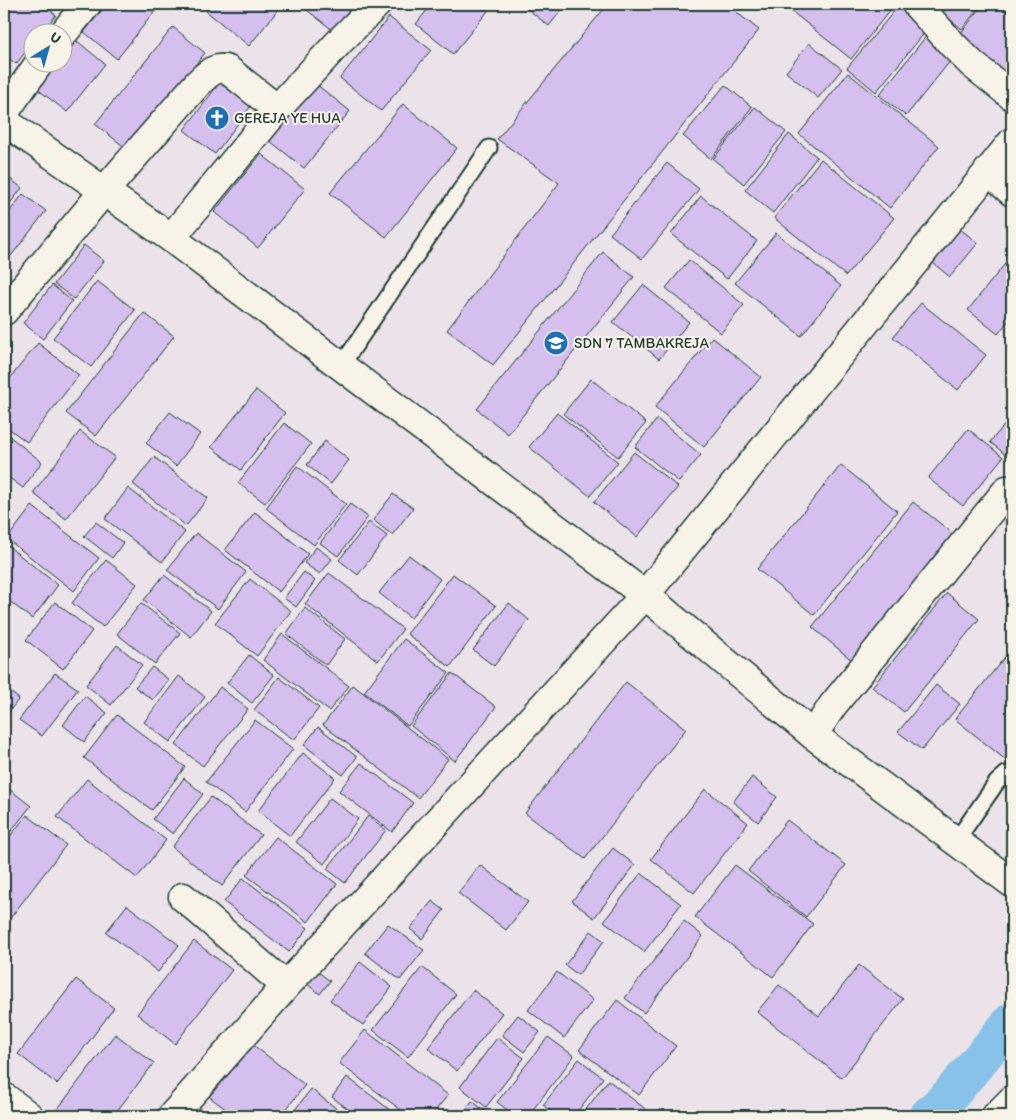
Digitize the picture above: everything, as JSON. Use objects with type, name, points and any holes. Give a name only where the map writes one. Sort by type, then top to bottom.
[{"type":"street","points":[[72,23],[87,4]]},
{"type":"street","points":[[171,238],[277,109],[377,4]]},
{"type":"street","points":[[916,4],[953,46],[1012,96]]},
{"type":"street","points":[[4,311],[105,190],[198,83],[213,70],[222,68],[228,70],[277,109]]},
{"type":"street","points":[[4,113],[33,72]]},
{"type":"street","points":[[4,121],[171,238],[645,595],[813,735],[1012,883]]},
{"type":"street","points":[[172,1116],[286,986],[645,595],[1012,142]]},
{"type":"street","points":[[988,172],[1012,192]]},
{"type":"street","points":[[813,735],[833,705],[1006,490]]},
{"type":"street","points":[[183,897],[286,986]]},
{"type":"street","points":[[4,1097],[28,1116]]},
{"type":"street","points":[[996,1116],[1012,1100]]},
{"type":"lane","points":[[341,366],[489,148]]},
{"type":"lane","points":[[956,841],[997,782],[1006,774],[1012,776]]},
{"type":"building","points":[[4,4],[42,4],[56,15],[50,22],[22,22],[22,56],[16,64],[4,55]]},
{"type":"building","points":[[56,4],[67,4],[62,9]]},
{"type":"building","points":[[107,4],[148,4],[156,10],[117,59],[84,32]]},
{"type":"building","points":[[212,4],[270,4],[278,10],[249,46],[206,11]]},
{"type":"building","points":[[299,4],[355,4],[334,31]]},
{"type":"building","points":[[432,4],[480,4],[488,11],[453,54],[416,24]]},
{"type":"building","points":[[521,4],[566,4],[549,26]]},
{"type":"building","points":[[608,4],[726,4],[759,30],[493,365],[447,330],[559,183],[497,139]]},
{"type":"building","points":[[795,4],[895,4],[851,59],[790,10]]},
{"type":"building","points":[[900,4],[905,4],[931,25],[876,92],[847,68]]},
{"type":"building","points":[[937,4],[948,4],[944,9]]},
{"type":"building","points":[[950,4],[982,4],[962,29],[942,13]]},
{"type":"building","points":[[984,4],[999,4],[1012,14],[1012,84],[956,39]]},
{"type":"building","points":[[389,17],[431,50],[381,111],[340,78]]},
{"type":"building","points":[[173,27],[205,53],[127,149],[95,124]]},
{"type":"building","points":[[928,34],[955,55],[906,116],[879,95]]},
{"type":"building","points":[[72,37],[105,64],[67,112],[32,85],[42,72],[72,72]]},
{"type":"building","points":[[809,43],[842,69],[818,98],[786,72]]},
{"type":"building","points":[[848,73],[939,146],[890,208],[799,134]]},
{"type":"building","name":"GEREJA YE HUA","points":[[220,82],[251,106],[215,154],[184,130]]},
{"type":"building","points":[[316,84],[350,111],[304,168],[270,141]]},
{"type":"building","points":[[725,85],[752,107],[711,159],[683,136]]},
{"type":"building","points":[[403,104],[457,148],[386,237],[330,193]]},
{"type":"building","points":[[755,107],[786,132],[744,184],[713,159]]},
{"type":"building","points":[[789,134],[817,157],[773,213],[745,190]]},
{"type":"building","points":[[261,154],[305,189],[258,248],[214,212]]},
{"type":"building","points":[[821,159],[894,218],[846,276],[774,218]]},
{"type":"building","points":[[667,163],[699,189],[642,259],[610,234]]},
{"type":"building","points":[[4,174],[22,188],[4,211]]},
{"type":"building","points":[[23,194],[46,211],[11,256],[4,250],[4,219]]},
{"type":"building","points":[[701,196],[757,241],[727,279],[671,234]]},
{"type":"building","points":[[955,225],[978,243],[950,277],[928,259]]},
{"type":"building","points":[[776,233],[841,286],[801,336],[735,283]]},
{"type":"building","points":[[84,245],[104,261],[74,299],[54,284]]},
{"type":"building","name":"SDN 7 TAMBAKREJA","points":[[603,252],[634,277],[508,434],[477,409]]},
{"type":"building","points":[[1012,255],[1012,316],[998,334],[968,310]]},
{"type":"building","points":[[689,260],[744,305],[721,333],[666,288]]},
{"type":"building","points":[[97,281],[135,310],[91,367],[53,338]]},
{"type":"building","points":[[52,285],[72,301],[43,339],[23,323]]},
{"type":"building","points":[[643,285],[689,322],[659,359],[613,322]]},
{"type":"building","points":[[921,303],[986,355],[958,390],[893,337]]},
{"type":"building","points":[[144,313],[174,336],[96,436],[66,413]]},
{"type":"building","points":[[712,337],[761,377],[704,447],[655,407]]},
{"type":"building","points":[[38,343],[79,375],[27,442],[4,425],[4,386]]},
{"type":"building","points":[[591,379],[646,423],[618,457],[563,414]]},
{"type":"building","points":[[256,390],[285,413],[241,470],[211,447]]},
{"type":"building","points":[[170,412],[200,434],[176,466],[146,443]]},
{"type":"building","points":[[557,413],[618,462],[590,496],[529,447]]},
{"type":"building","points":[[1012,416],[1012,460],[990,442]]},
{"type":"building","points":[[657,419],[701,455],[679,482],[635,447]]},
{"type":"building","points":[[284,423],[311,444],[265,503],[238,483]]},
{"type":"building","points":[[968,429],[1003,457],[963,506],[928,478]]},
{"type":"building","points":[[80,431],[115,457],[66,519],[33,493]]},
{"type":"building","points":[[4,432],[42,462],[23,488],[4,474]]},
{"type":"building","points":[[325,441],[349,460],[331,484],[307,465]]},
{"type":"building","points":[[634,452],[678,487],[637,537],[594,502]]},
{"type":"building","points":[[154,457],[208,498],[186,526],[133,484]]},
{"type":"building","points":[[841,465],[897,511],[814,615],[757,569]]},
{"type":"building","points":[[297,466],[346,504],[314,545],[266,508]]},
{"type":"building","points":[[128,488],[185,532],[162,562],[105,519]]},
{"type":"building","points":[[393,494],[413,508],[392,535],[373,520]]},
{"type":"building","points":[[913,502],[956,536],[854,662],[812,627]]},
{"type":"building","points":[[350,504],[368,517],[338,556],[320,543]]},
{"type":"building","points":[[32,506],[99,558],[74,591],[7,539]]},
{"type":"building","points":[[255,512],[308,554],[279,592],[225,550]]},
{"type":"building","points":[[96,522],[123,543],[112,558],[84,536]]},
{"type":"building","points":[[369,522],[387,536],[358,575],[339,560]]},
{"type":"building","points":[[196,533],[246,572],[218,609],[167,570]]},
{"type":"building","points":[[4,543],[58,585],[32,619],[4,597]]},
{"type":"building","points":[[316,547],[332,559],[320,574],[304,563]]},
{"type":"building","points":[[409,555],[440,579],[411,618],[379,593]]},
{"type":"building","points":[[106,560],[137,584],[103,627],[72,603]]},
{"type":"building","points":[[304,572],[315,581],[296,607],[284,598]]},
{"type":"building","points":[[329,573],[403,629],[378,661],[305,604]]},
{"type":"building","points":[[453,574],[496,606],[450,667],[407,634]]},
{"type":"building","points":[[164,575],[211,611],[191,637],[144,600]]},
{"type":"building","points":[[250,579],[291,611],[257,656],[215,623]]},
{"type":"building","points":[[947,593],[979,619],[904,712],[872,687]]},
{"type":"building","points":[[55,602],[92,631],[63,669],[26,640]]},
{"type":"building","points":[[141,603],[180,633],[155,664],[117,634]]},
{"type":"building","points":[[509,603],[529,620],[494,666],[473,650]]},
{"type":"building","points":[[305,608],[345,639],[326,665],[286,634]]},
{"type":"building","points":[[282,634],[349,686],[329,711],[263,660]]},
{"type":"building","points":[[404,639],[449,673],[408,726],[364,692]]},
{"type":"building","points":[[117,645],[142,665],[111,705],[86,685]]},
{"type":"building","points":[[1012,648],[1012,765],[955,719]]},
{"type":"building","points":[[249,655],[274,675],[252,703],[227,683]]},
{"type":"building","points":[[152,667],[169,680],[153,700],[135,687]]},
{"type":"building","points":[[55,673],[78,689],[42,736],[19,720]]},
{"type":"building","points":[[452,673],[496,707],[455,761],[411,726]]},
{"type":"building","points":[[179,676],[205,697],[170,742],[144,722]]},
{"type":"building","points":[[279,677],[319,708],[294,740],[254,710]]},
{"type":"building","points":[[626,682],[686,729],[585,859],[525,813]]},
{"type":"building","points":[[353,685],[448,759],[418,798],[323,725]]},
{"type":"building","points":[[936,685],[960,704],[922,750],[898,732]]},
{"type":"building","points":[[4,687],[19,699],[4,718]]},
{"type":"building","points":[[220,687],[248,709],[203,766],[176,745]]},
{"type":"building","points":[[85,696],[107,713],[84,742],[63,725]]},
{"type":"building","points":[[117,715],[185,767],[152,810],[84,758]]},
{"type":"building","points":[[255,720],[293,749],[245,812],[206,782]]},
{"type":"building","points":[[318,727],[357,757],[343,775],[304,745]]},
{"type":"building","points":[[303,753],[335,778],[290,836],[258,811]]},
{"type":"building","points":[[361,763],[413,803],[392,832],[339,791]]},
{"type":"building","points":[[752,777],[777,797],[758,822],[733,802]]},
{"type":"building","points":[[184,778],[203,794],[173,834],[153,819]]},
{"type":"building","points":[[87,779],[166,840],[137,878],[57,817]]},
{"type":"building","points":[[4,785],[31,806],[4,840]]},
{"type":"building","points":[[705,789],[748,823],[694,893],[651,859]]},
{"type":"building","points":[[211,797],[261,835],[222,886],[172,847]]},
{"type":"building","points":[[330,798],[358,819],[324,864],[296,842]]},
{"type":"building","points":[[27,815],[66,845],[5,925],[4,844]]},
{"type":"building","points":[[368,816],[386,830],[345,883],[327,869]]},
{"type":"building","points":[[787,820],[846,865],[806,917],[748,871]]},
{"type":"building","points":[[276,837],[337,884],[308,922],[246,875]]},
{"type":"building","points":[[613,848],[635,865],[594,918],[572,901]]},
{"type":"building","points":[[480,865],[528,902],[506,930],[458,893]]},
{"type":"building","points":[[735,865],[813,924],[773,977],[695,917]]},
{"type":"building","points":[[641,873],[681,904],[644,952],[604,921]]},
{"type":"building","points":[[243,878],[308,928],[289,952],[224,902]]},
{"type":"building","points":[[432,901],[444,910],[422,939],[410,929]]},
{"type":"building","points":[[127,905],[179,945],[158,972],[106,932]]},
{"type":"building","points":[[684,921],[703,936],[644,1013],[625,998]]},
{"type":"building","points":[[388,924],[424,950],[400,980],[365,953]]},
{"type":"building","points":[[591,931],[604,941],[578,975],[565,965]]},
{"type":"building","points":[[194,941],[232,970],[175,1044],[137,1014]]},
{"type":"building","points":[[360,962],[392,987],[363,1025],[330,1000]]},
{"type":"building","points":[[859,965],[903,999],[842,1078],[757,1012],[779,985],[819,1016]]},
{"type":"building","points":[[422,967],[456,994],[408,1057],[373,1030]]},
{"type":"building","points":[[313,968],[330,981],[320,994],[303,981]]},
{"type":"building","points":[[557,972],[593,1000],[564,1038],[528,1010]]},
{"type":"building","points":[[76,979],[114,1008],[57,1084],[18,1054]]},
{"type":"building","points":[[473,990],[502,1013],[457,1071],[428,1048]]},
{"type":"building","points":[[617,1000],[676,1046],[639,1095],[579,1050]]},
{"type":"building","points":[[518,1015],[540,1032],[524,1052],[502,1035]]},
{"type":"building","points":[[365,1030],[448,1095],[431,1116],[409,1116],[339,1063]]},
{"type":"building","points":[[115,1034],[154,1063],[113,1116],[54,1116],[53,1115]]},
{"type":"building","points":[[548,1037],[574,1056],[528,1116],[515,1116],[497,1102]]},
{"type":"building","points":[[497,1038],[524,1058],[486,1107],[460,1087]]},
{"type":"building","points":[[248,1041],[305,1085],[281,1116],[235,1116],[207,1095]]},
{"type":"building","points":[[579,1059],[603,1078],[574,1116],[557,1116],[543,1105]]},
{"type":"building","points":[[347,1077],[398,1116],[357,1116],[332,1097]]},
{"type":"building","points":[[608,1080],[648,1111],[645,1116],[581,1116]]},
{"type":"building","points":[[311,1089],[346,1116],[290,1116]]},
{"type":"building","points":[[472,1101],[492,1116],[460,1116]]},
{"type":"waterway","points":[[928,1116],[950,1095],[1012,1021]]},
{"type":"place","name":"GEREJA YE HUA","points":[[217,118]]},
{"type":"place","name":"SDN 7 TAMBAKREJA","points":[[556,343]]}]
